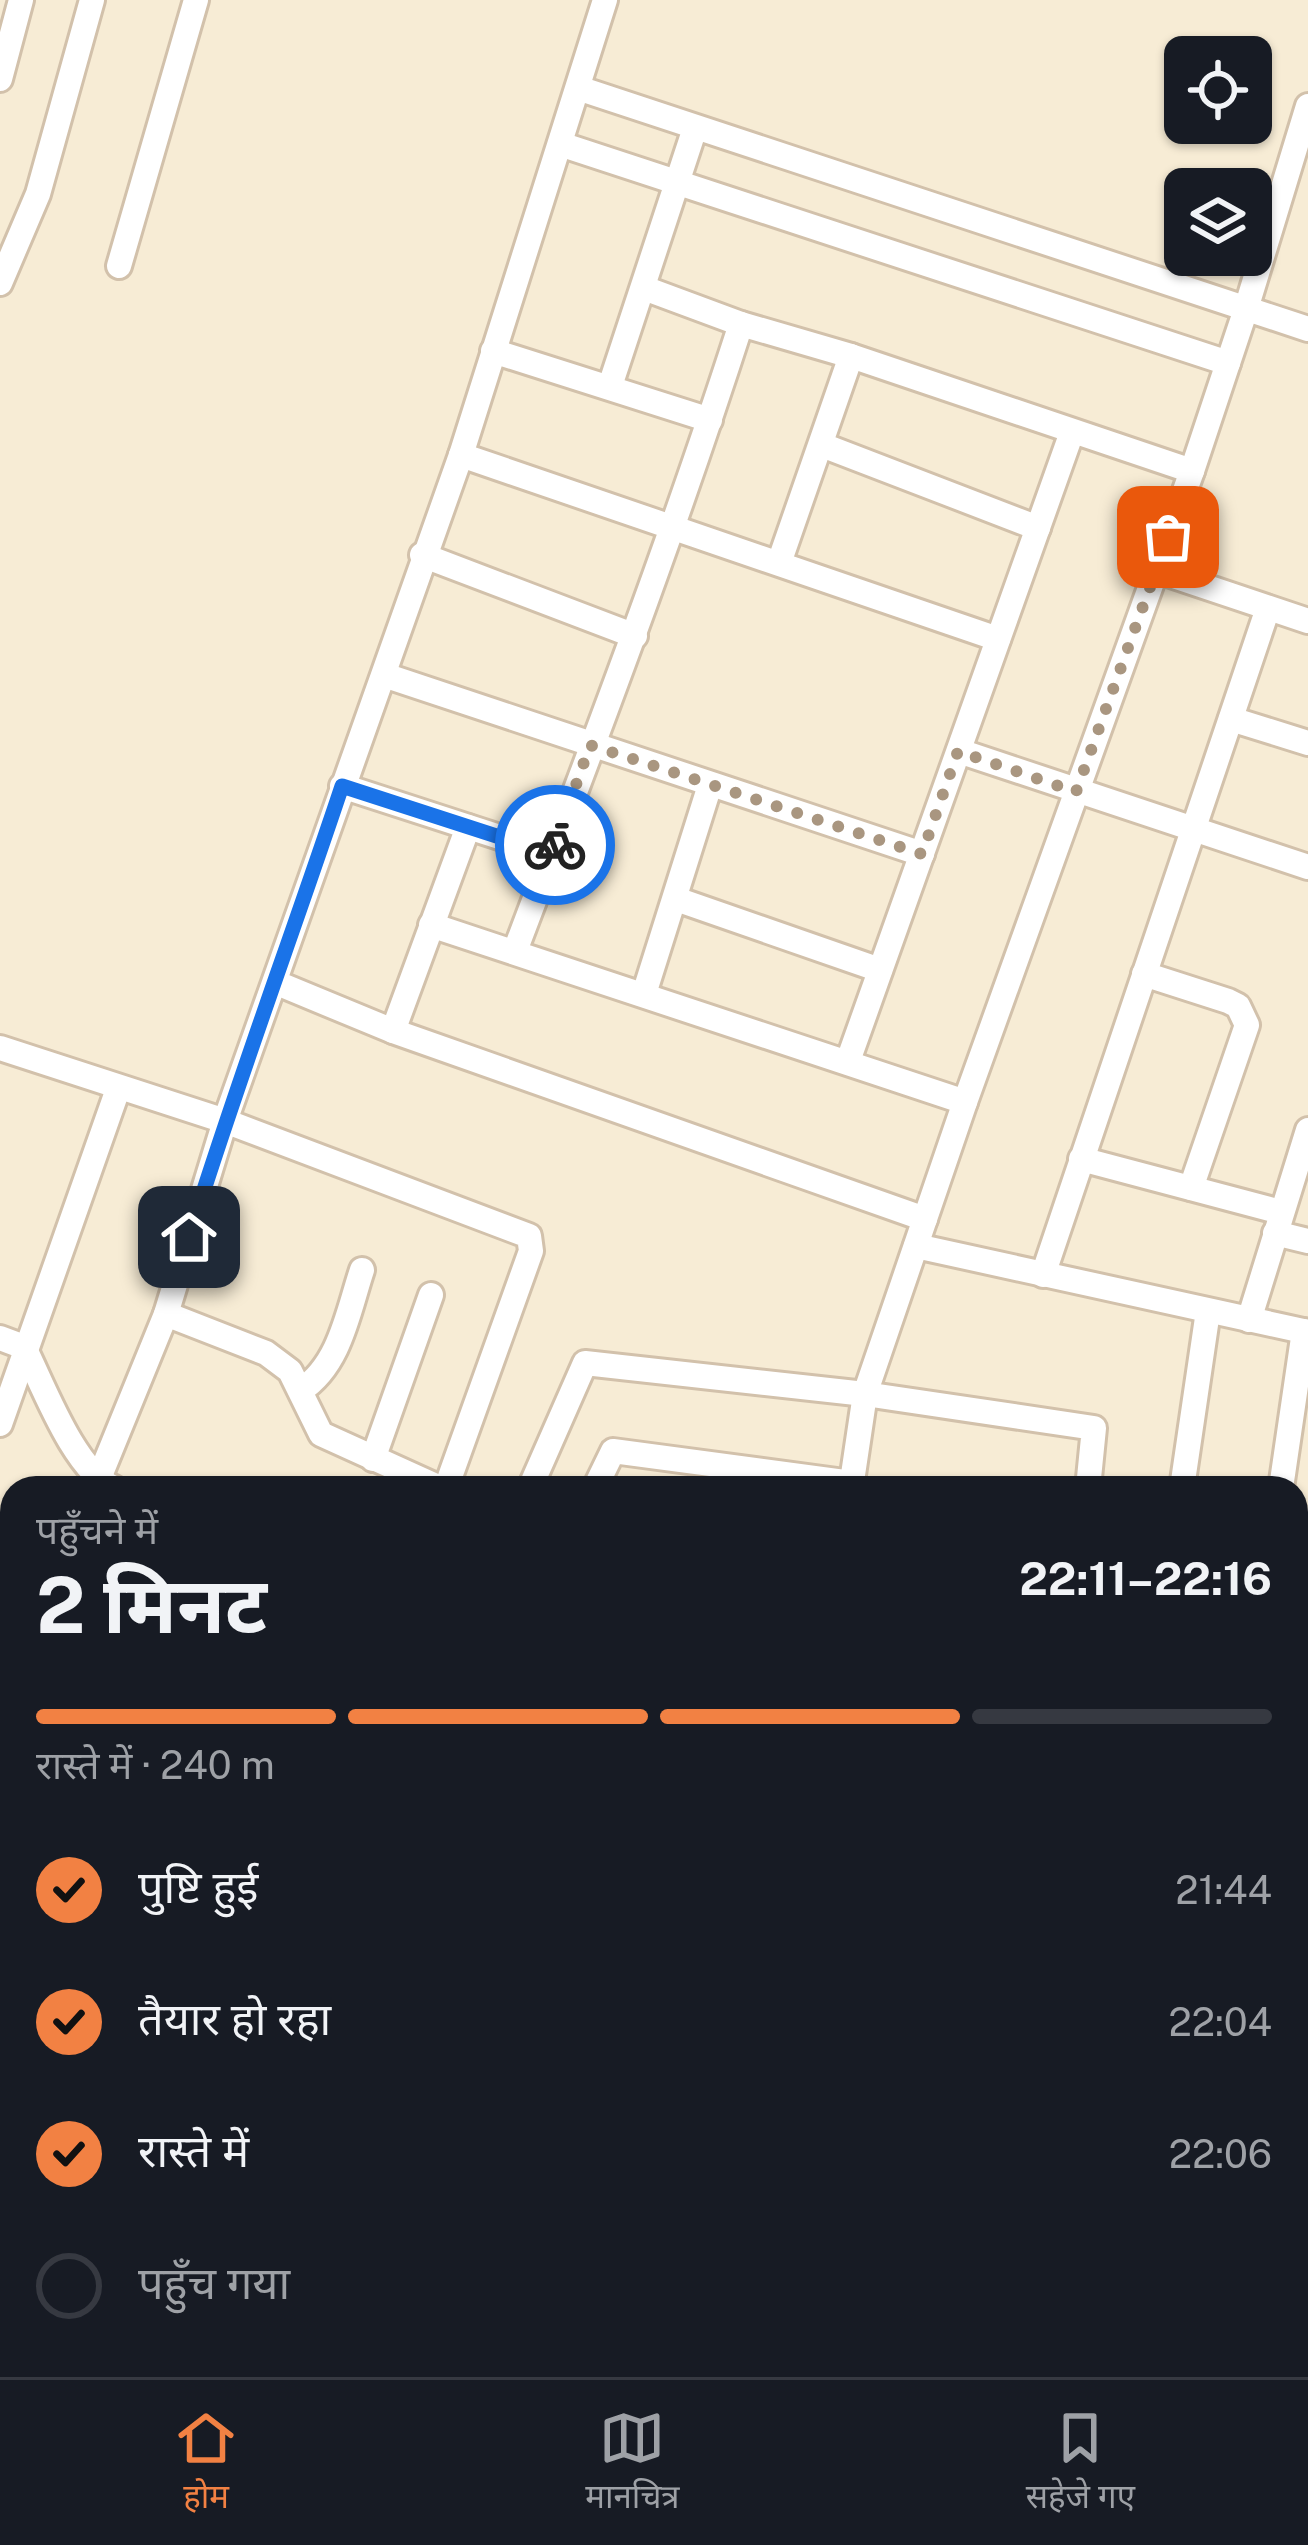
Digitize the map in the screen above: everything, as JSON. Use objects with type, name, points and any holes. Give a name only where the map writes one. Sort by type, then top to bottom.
[{"type":"street","points":[[0,79],[21,0]]},
{"type":"street","points":[[0,283],[38,194],[92,0]]},
{"type":"street","points":[[119,266],[196,0]]},
{"type":"street","points":[[106,1476],[166,1314],[225,1121],[460,455],[605,0]]},
{"type":"street","points":[[578,88],[1308,329]]},
{"type":"street","points":[[852,1476],[865,1394],[1192,471],[1308,106]]},
{"type":"street","points":[[610,386],[695,128]]},
{"type":"street","points":[[560,144],[1228,363]]},
{"type":"street","points":[[644,288],[1192,471]]},
{"type":"street","points":[[515,951],[635,636],[741,324]]},
{"type":"street","points":[[493,351],[710,420]]},
{"type":"street","points":[[779,563],[851,356]]},
{"type":"street","points":[[848,1061],[1072,432]]},
{"type":"street","points":[[821,445],[1038,528]]},
{"type":"street","points":[[460,455],[998,640]]},
{"type":"street","points":[[422,556],[635,636]]},
{"type":"street","points":[[1156,570],[1308,621]]},
{"type":"street","points":[[1043,1275],[1268,608]]},
{"type":"street","points":[[384,675],[922,854]]},
{"type":"street","points":[[1231,718],[1308,742]]},
{"type":"street","points":[[958,751],[1308,867]]},
{"type":"street","points":[[644,994],[710,785]]},
{"type":"street","points":[[342,786],[552,854]]},
{"type":"street","points":[[393,1031],[468,827]]},
{"type":"street","points":[[676,899],[880,970]]},
{"type":"street","points":[[431,926],[965,1102]]},
{"type":"street","points":[[1144,974],[1228,1001],[1238,1006],[1247,1024],[1191,1188]]},
{"type":"street","points":[[277,983],[393,1031],[926,1219]]},
{"type":"street","points":[[0,1048],[225,1121],[529,1236],[531,1251],[447,1476]]},
{"type":"street","points":[[0,1424],[12,1342],[118,1089]]},
{"type":"street","points":[[1250,1320],[1306,1145]]},
{"type":"street","points":[[1081,1159],[1191,1188],[1278,1223],[1308,1241]]},
{"type":"street","points":[[916,1246],[1306,1332],[1283,1476]]},
{"type":"street","points":[[301,1390],[329,1364],[362,1270]]},
{"type":"street","points":[[373,1459],[431,1294]]},
{"type":"street","points":[[1184,1476],[1208,1311]]},
{"type":"street","points":[[166,1314],[266,1353],[290,1371],[321,1434],[414,1476]]},
{"type":"street","points":[[12,1342],[95,1476]]},
{"type":"street","points":[[535,1476],[585,1363],[865,1394],[1094,1428],[1089,1476]]},
{"type":"street","points":[[601,1476],[613,1450],[790,1476]]},
{"type":"shaded area","points":[[0,0],[1308,0],[1308,1476],[0,1476]]},
{"type":"way so far","points":[[555,845],[590,745],[922,854],[958,751],[1076,792],[1168,537]]},
{"type":"route","points":[[189,1237],[342,786],[552,854],[555,845]]}]
